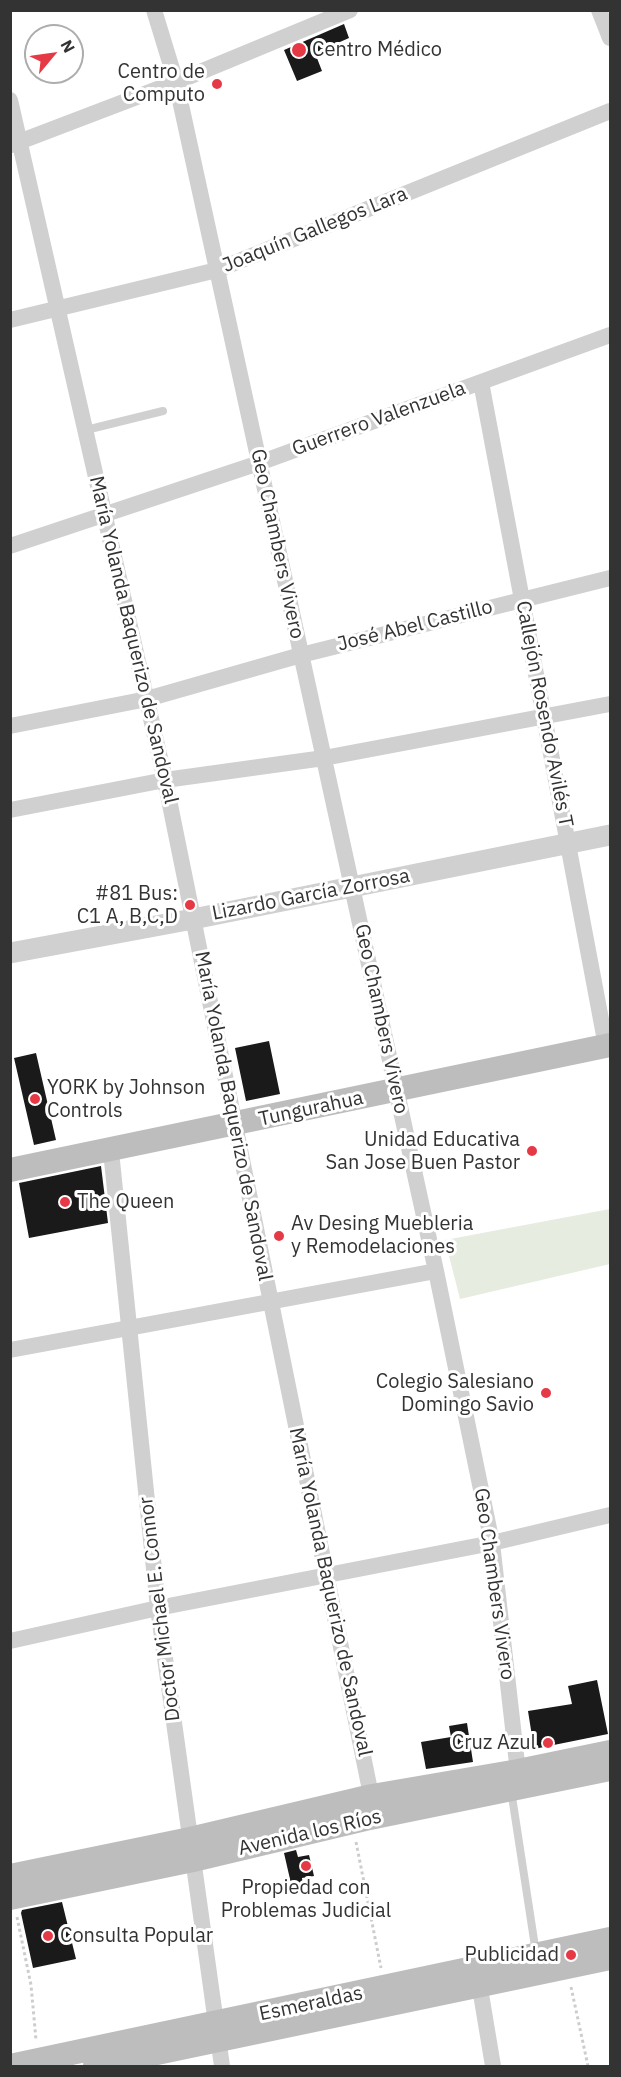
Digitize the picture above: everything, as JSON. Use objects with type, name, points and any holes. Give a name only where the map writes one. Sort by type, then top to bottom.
[{"type":"main road","name":"Tungurahua","points":[[10,1170],[111,1151],[608,1045]]},
{"type":"main road","name":"Avenida los Ríos","points":[[12,1890],[514,1780],[610,1752]]},
{"type":"main road","name":"Avenida los Ríos","points":[[514,1780],[610,1769]]},
{"type":"main road","name":"Esmeraldas","points":[[10,2066],[218,2033],[538,1965],[610,1939]]},
{"type":"main road","name":"Esmeraldas","points":[[538,1965],[568,1968],[610,1958]]},
{"type":"main road","name":"Esmeraldas","points":[[95,2067],[384,1988],[478,1977]]},
{"type":"street","name":"Geo Chambers Vivero","points":[[154,10],[176,82],[436,1271],[492,1543],[514,1780]]},
{"type":"street","points":[[16,143],[176,82],[350,10]]},
{"type":"street","points":[[599,10],[610,38]]},
{"type":"street","name":"María Yolanda Baquerizo de Sandoval","points":[[10,100],[16,143],[59,309],[165,780],[326,1576],[366,1812]]},
{"type":"street","name":"Joaquín Gallegos Lara","points":[[10,320],[217,270],[610,111]]},
{"type":"street","name":"Guerrero Valenzuela","points":[[10,546],[259,463],[610,335]]},
{"type":"street","name":"Callejón Rosendo Avilés T","points":[[481,382],[608,1045]]},
{"type":"street","name":"José Abel Castillo","points":[[10,726],[147,699],[301,655],[610,578]]},
{"type":"street","points":[[10,810],[165,780],[324,758],[610,704]]},
{"type":"street","name":"Lizardo García Zorrosa","points":[[10,953],[193,919],[610,835]]},
{"type":"street","name":"Doctor Michael E. Connor","points":[[111,1151],[158,1608],[222,2067]]},
{"type":"street","points":[[10,1350],[436,1271]]},
{"type":"street","points":[[10,1641],[158,1608],[492,1543],[610,1515]]},
{"type":"street","points":[[478,1977],[493,2067]]},
{"type":"lane","points":[[86,430],[163,411]]},
{"type":"lane","points":[[514,1780],[538,1965]]},
{"type":"path","points":[[366,1812],[384,1988]]},
{"type":"path","points":[[12,1890],[31,1985],[38,2061]]},
{"type":"path","points":[[568,1968],[588,2067]]},
{"type":"shaded area","points":[[610,1209],[610,1264],[460,1299],[445,1240]]},
{"type":"building","points":[[344,24],[349,38],[315,53],[322,71],[297,81],[284,50]]},
{"type":"building","points":[[269,1041],[280,1094],[246,1101],[235,1048]]},
{"type":"building","name":"YORK by Johnson Controls","points":[[36,1053],[56,1140],[34,1145],[14,1058]]},
{"type":"building","name":"The Queen","points":[[101,1166],[108,1223],[29,1238],[19,1183]]},
{"type":"building","points":[[597,1680],[608,1734],[534,1749],[528,1711],[572,1704],[568,1686]]},
{"type":"building","points":[[467,1723],[473,1762],[426,1769],[421,1742],[451,1737],[449,1726]]},
{"type":"building","points":[[296,1850],[298,1857],[309,1855],[314,1876],[302,1878],[303,1886],[292,1888],[284,1853]]},
{"type":"building","name":"Consulta Popular","points":[[62,1902],[76,1959],[33,1968],[22,1910]]},
{"type":"place","name":"Centro Médico","points":[[299,50]]},
{"type":"place","name":"Centro de Computo","points":[[217,84]]},
{"type":"place","name":"#81 Bus: C1 A, B,C,D","points":[[190,905]]},
{"type":"place","name":"YORK by Johnson Controls","points":[[35,1099]]},
{"type":"place","name":"Unidad Educativa San Jose Buen Pastor","points":[[532,1151]]},
{"type":"place","name":"The Queen","points":[[65,1202]]},
{"type":"place","name":"Av Desing Muebleria y Remodelaciones","points":[[279,1236]]},
{"type":"place","name":"Colegio Salesiano Domingo Savio","points":[[546,1393]]},
{"type":"place","name":"Cruz Azul","points":[[548,1743]]},
{"type":"place","name":"Propiedad con Problemas Judicial","points":[[306,1866]]},
{"type":"place","name":"Consulta Popular","points":[[48,1936]]},
{"type":"place","name":"Publicidad","points":[[571,1955]]}]
